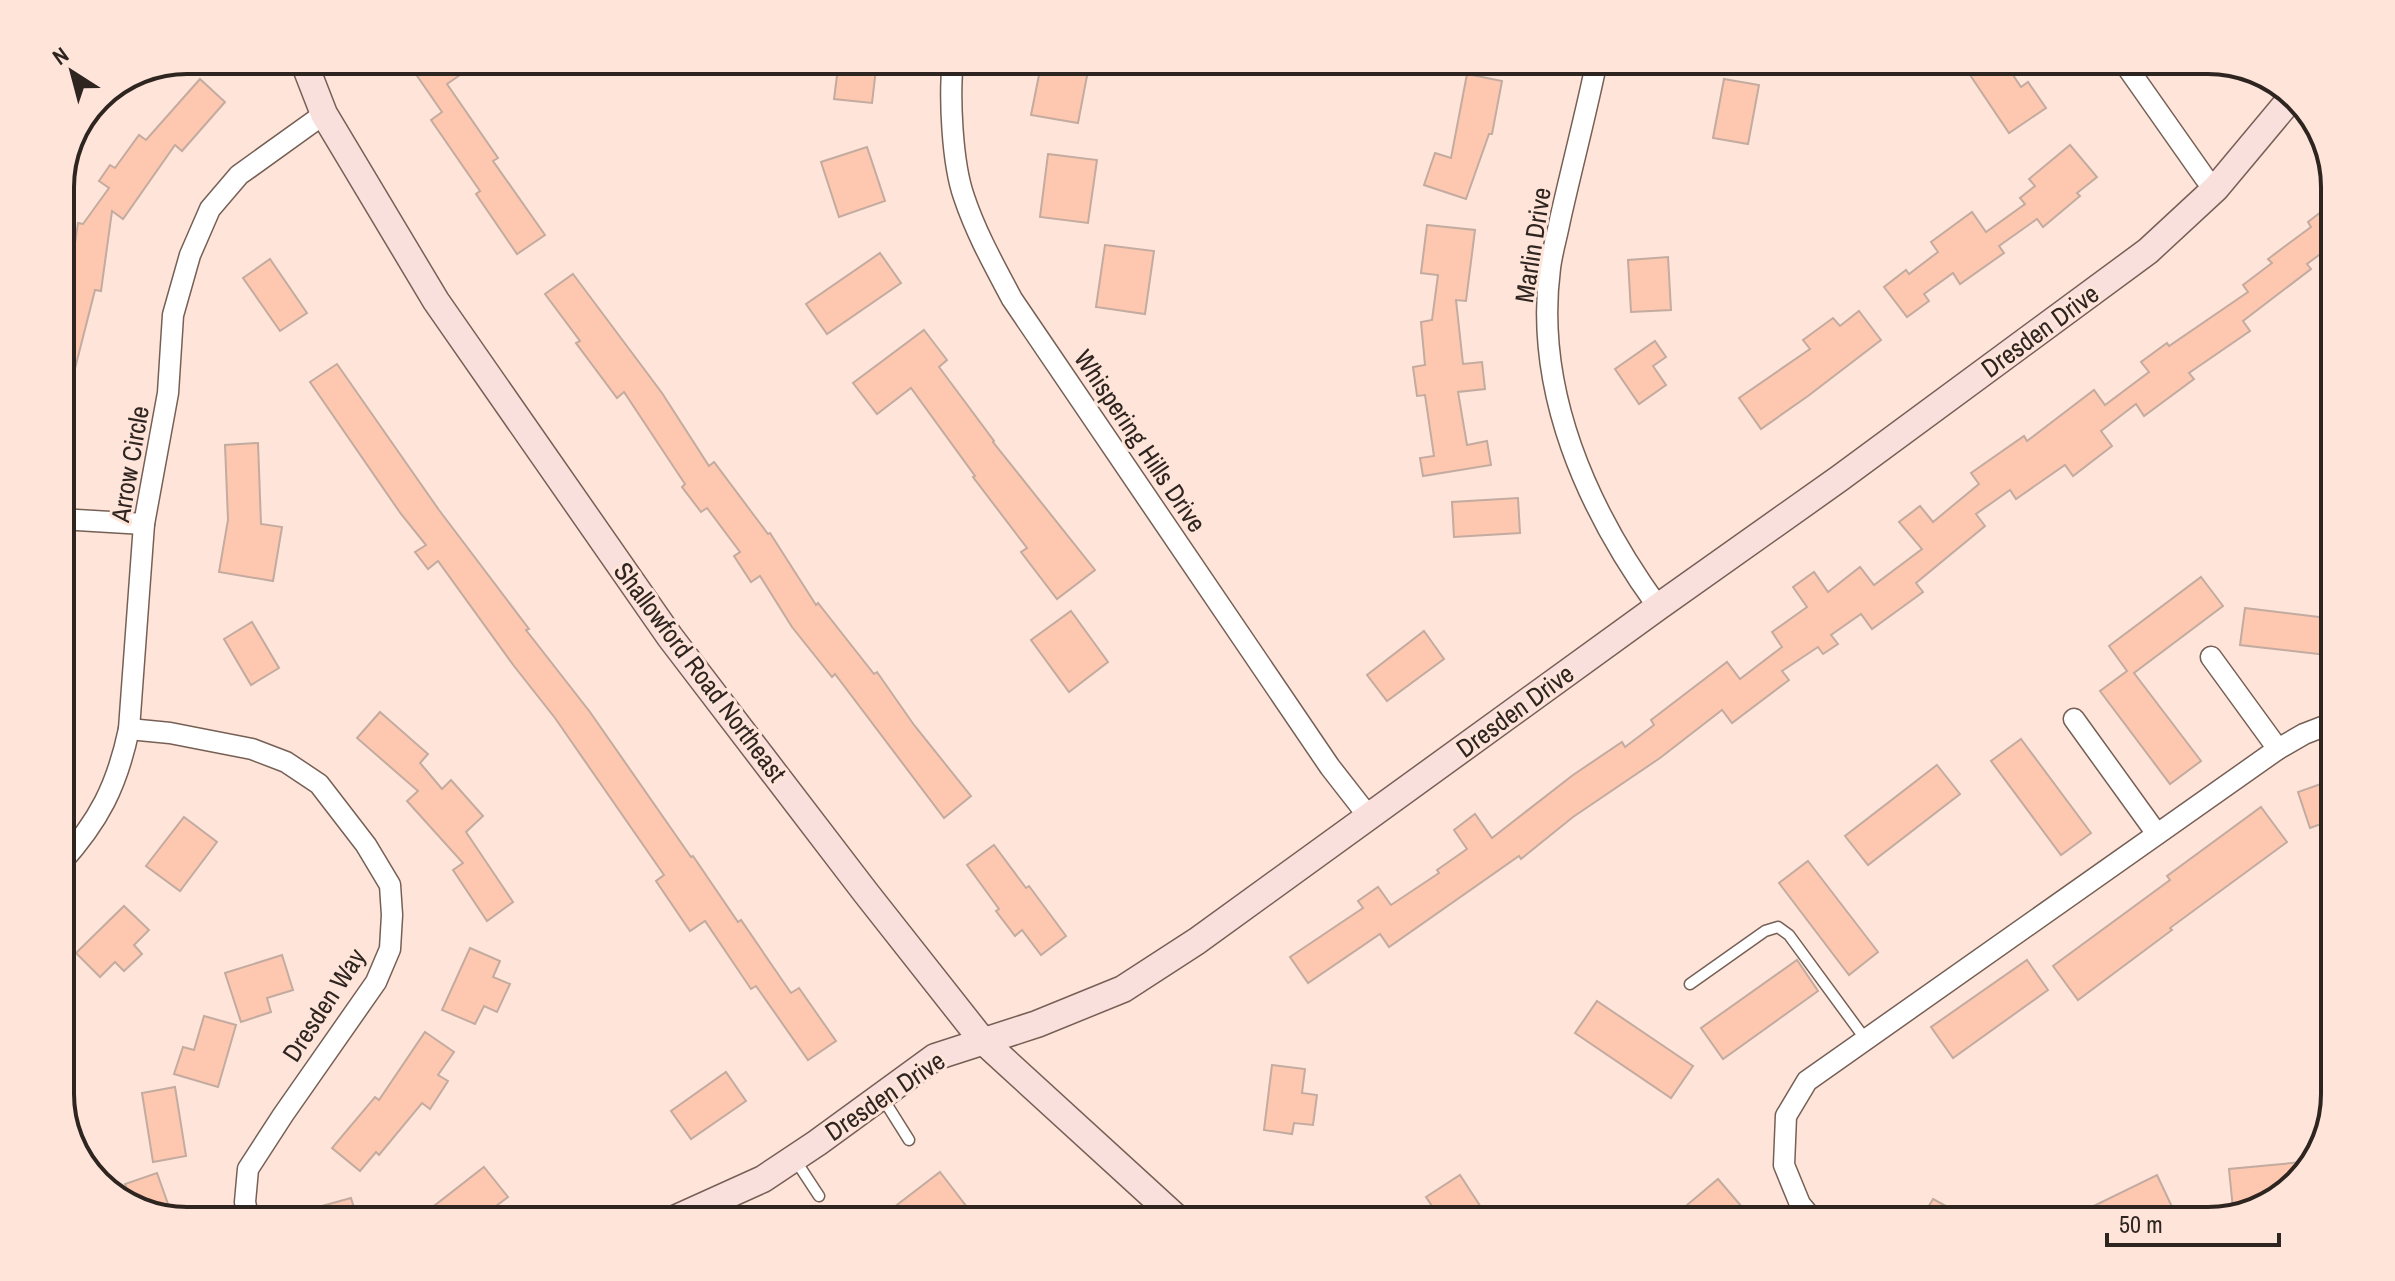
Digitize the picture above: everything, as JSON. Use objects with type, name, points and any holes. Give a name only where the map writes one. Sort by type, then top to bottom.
[{"type":"street","name":"Shallowford Road Northeast","points":[[308,74],[324,114],[436,301],[670,637],[982,1040],[1165,1207]]},
{"type":"street","name":"Whispering Hills Drive","points":[[951,74],[953,131],[962,193],[983,247],[1021,312],[1330,767],[1369,817]]},
{"type":"street","name":"Marlin Drive","points":[[1594,74],[1550,267],[1547,325],[1552,374],[1574,459],[1624,555],[1658,607]]},
{"type":"street","points":[[2132,74],[2205,178],[2216,188]]},
{"type":"street","name":"Dresden Drive","points":[[701,1207],[763,1179],[935,1057],[1037,1024],[1123,989],[1197,941],[1840,478],[2148,251],[2216,188],[2285,105]]},
{"type":"street","name":"Arrow Circle","points":[[74,848],[103,808],[124,756],[129,729],[144,524],[168,393],[173,315],[190,255],[210,209],[239,175],[324,114]]},
{"type":"street","points":[[74,520],[144,524]]},
{"type":"street","points":[[2211,657],[2278,749]]},
{"type":"street","points":[[2074,719],[2157,834]]},
{"type":"street","points":[[1802,1207],[1784,1165],[1786,1116],[1807,1081],[2278,749],[2321,727]]},
{"type":"street","name":"Dresden Way","points":[[129,729],[170,733],[252,749],[286,762],[319,784],[366,845],[390,885],[390,949],[376,982],[248,1169],[246,1207]]},
{"type":"lane","points":[[1690,984],[1765,931],[1778,927],[1789,935],[1866,1040]]},
{"type":"lane","points":[[881,1095],[909,1140]]},
{"type":"lane","points":[[794,1158],[819,1196]]},
{"type":"building","points":[[416,74],[462,74],[447,84],[498,158],[493,161],[545,235],[517,254],[476,194],[480,191],[431,120],[442,112]]},
{"type":"building","points":[[837,74],[875,74],[872,103],[834,99]]},
{"type":"building","points":[[1039,74],[1087,74],[1078,123],[1031,115]]},
{"type":"building","points":[[1467,74],[1502,81],[1492,134],[1489,134],[1466,199],[1424,185],[1435,153],[1451,158]]},
{"type":"building","points":[[1969,74],[2012,74],[2021,87],[2028,82],[2046,108],[2009,133]]},
{"type":"building","points":[[200,79],[225,102],[182,151],[175,145],[123,219],[112,211],[101,291],[95,290],[74,372],[74,250],[78,223],[83,224],[109,188],[99,181],[110,165],[115,168],[139,135],[146,140]]},
{"type":"building","points":[[1724,79],[1759,85],[1748,144],[1713,138]]},
{"type":"building","points":[[2070,145],[2097,177],[2077,193],[2080,196],[2043,227],[2037,219],[1999,246],[2004,253],[1960,284],[1953,273],[1924,294],[1929,301],[1907,317],[1884,287],[1906,270],[1909,274],[1938,252],[1931,242],[1972,212],[1986,232],[2025,204],[2020,198],[2035,186],[2029,179]]},
{"type":"building","points":[[867,147],[885,201],[839,217],[821,162]]},
{"type":"building","points":[[1048,154],[1097,160],[1088,223],[1040,217]]},
{"type":"building","points":[[2321,212],[2321,254],[2307,264],[2311,269],[2243,321],[2250,331],[2189,373],[2194,379],[2144,416],[2136,404],[2101,431],[2112,446],[2073,476],[2065,465],[2016,499],[2010,490],[1976,514],[1985,526],[1916,583],[1923,592],[1872,629],[1861,614],[1831,635],[1838,644],[1823,654],[1818,647],[1782,671],[1789,680],[1732,723],[1722,710],[1660,758],[1573,817],[1521,859],[1519,856],[1389,947],[1380,934],[1308,983],[1290,957],[1363,908],[1358,901],[1378,887],[1391,905],[1439,873],[1437,870],[1467,849],[1454,830],[1475,814],[1492,838],[1573,775],[1622,742],[1625,747],[1654,725],[1651,720],[1727,662],[1740,679],[1782,647],[1772,632],[1807,607],[1793,587],[1814,572],[1828,592],[1860,567],[1874,585],[1922,549],[1899,522],[1920,506],[1933,522],[1979,484],[1971,473],[2024,436],[2027,441],[2094,390],[2105,405],[2149,372],[2141,362],[2248,292],[2243,285],[2272,263],[2268,259],[2311,227],[2308,222]]},
{"type":"building","points":[[1427,225],[1475,230],[1466,301],[1456,300],[1463,364],[1482,362],[1485,389],[1458,392],[1467,445],[1487,441],[1491,465],[1423,476],[1420,458],[1434,456],[1425,395],[1417,396],[1413,367],[1425,365],[1421,322],[1432,320],[1438,275],[1421,273]]},
{"type":"building","points":[[1105,245],[1154,251],[1145,314],[1096,307]]},
{"type":"building","points":[[880,253],[901,283],[827,334],[806,304]]},
{"type":"building","points":[[1668,257],[1671,310],[1631,312],[1628,260]]},
{"type":"building","points":[[270,259],[307,313],[280,331],[243,278]]},
{"type":"building","points":[[573,274],[662,393],[709,466],[714,462],[770,533],[816,605],[818,603],[874,674],[877,672],[914,725],[971,796],[944,818],[835,674],[832,677],[792,627],[760,576],[751,582],[734,556],[740,552],[707,508],[701,512],[682,487],[685,484],[624,392],[617,398],[576,343],[580,341],[545,294]]},
{"type":"building","points":[[1859,311],[1881,340],[1761,429],[1739,398],[1810,349],[1803,340],[1833,318],[1840,326]]},
{"type":"building","points":[[924,330],[947,360],[939,367],[993,442],[1095,570],[1057,599],[1021,552],[1027,548],[911,388],[877,414],[853,383]]},
{"type":"building","points":[[1655,341],[1666,357],[1653,366],[1666,385],[1639,404],[1615,369]]},
{"type":"building","points":[[337,364],[738,922],[741,920],[791,993],[799,988],[836,1041],[808,1060],[756,986],[751,989],[705,921],[690,931],[656,881],[664,875],[555,718],[438,561],[428,569],[415,552],[426,545],[310,382]]},
{"type":"building","points":[[258,443],[261,524],[282,527],[273,581],[219,572],[228,520],[225,445]]},
{"type":"building","points":[[1518,498],[1520,533],[1454,537],[1452,502]]},
{"type":"building","points":[[2201,577],[2223,606],[2134,673],[2201,761],[2170,784],[2100,691],[2127,671],[2109,646]]},
{"type":"building","points":[[2245,608],[2321,617],[2321,654],[2240,645]]},
{"type":"building","points":[[1071,611],[1108,662],[1069,692],[1031,640]]},
{"type":"building","points":[[252,622],[279,668],[251,685],[224,639]]},
{"type":"building","points":[[1424,631],[1444,659],[1387,701],[1367,675]]},
{"type":"building","points":[[380,712],[428,754],[420,763],[442,789],[451,780],[483,816],[466,832],[513,902],[487,921],[453,870],[463,863],[407,801],[418,791],[357,738]]},
{"type":"building","points":[[2021,739],[2091,833],[2061,855],[1991,761]]},
{"type":"building","points":[[1937,765],[1960,794],[1868,865],[1845,836]]},
{"type":"building","points":[[2321,784],[2321,824],[2310,828],[2298,792]]},
{"type":"building","points":[[2261,807],[2287,842],[2078,1000],[2053,966],[2170,880],[2167,876]]},
{"type":"building","points":[[184,817],[217,842],[180,891],[146,866]]},
{"type":"building","points":[[994,845],[1066,936],[1041,955],[1022,930],[1015,936],[967,865]]},
{"type":"building","points":[[1808,861],[1878,952],[1849,975],[1779,883]]},
{"type":"building","points":[[124,906],[149,930],[134,945],[142,954],[124,971],[115,962],[100,977],[76,953]]},
{"type":"building","points":[[470,948],[500,961],[493,977],[510,984],[497,1012],[484,1006],[475,1024],[442,1010]]},
{"type":"building","points":[[282,955],[293,990],[267,998],[271,1012],[241,1022],[225,973]]},
{"type":"building","points":[[1797,960],[1818,991],[1723,1059],[1701,1028]]},
{"type":"building","points":[[2027,960],[2048,990],[1953,1058],[1931,1027]]},
{"type":"building","points":[[1597,1001],[1693,1066],[1671,1098],[1575,1033]]},
{"type":"building","points":[[204,1016],[236,1025],[218,1087],[174,1074],[183,1047],[194,1050]]},
{"type":"building","points":[[425,1032],[454,1052],[438,1075],[448,1081],[430,1109],[422,1103],[379,1155],[376,1152],[360,1171],[332,1148],[375,1097],[379,1100]]},
{"type":"building","points":[[1272,1065],[1305,1069],[1302,1093],[1317,1095],[1313,1125],[1294,1123],[1292,1134],[1264,1130]]},
{"type":"building","points":[[726,1072],[746,1101],[691,1139],[671,1111]]},
{"type":"building","points":[[175,1087],[186,1156],[153,1162],[142,1093]]},
{"type":"building","points":[[2298,1162],[2271,1188],[2232,1204],[2229,1169]]},
{"type":"building","points":[[484,1167],[508,1197],[495,1207],[434,1206]]},
{"type":"building","points":[[940,1172],[967,1207],[894,1207]]},
{"type":"building","points":[[157,1173],[168,1205],[137,1195],[127,1190],[125,1184]]},
{"type":"building","points":[[1460,1175],[1481,1207],[1433,1207],[1426,1197]]},
{"type":"building","points":[[2157,1175],[2172,1207],[2092,1207]]},
{"type":"building","points":[[1718,1179],[1742,1207],[1689,1207],[1687,1205]]},
{"type":"building","points":[[351,1198],[354,1207],[318,1207]]},
{"type":"building","points":[[1933,1199],[1948,1207],[1928,1207]]}]
